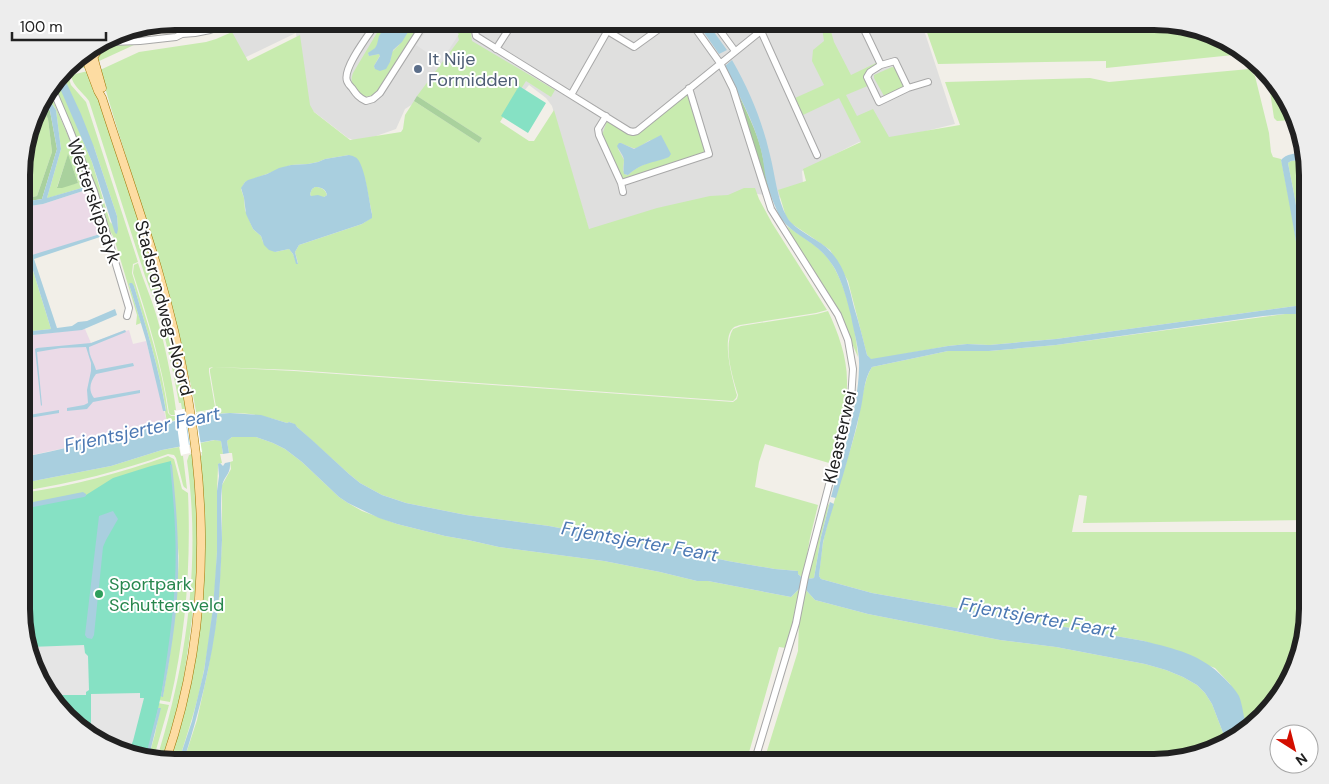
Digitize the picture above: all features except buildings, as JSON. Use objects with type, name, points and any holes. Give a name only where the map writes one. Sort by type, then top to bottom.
[{"type":"main road","name":"Stadsrondweg-Noord","points":[[87,60],[102,98],[157,267],[181,364],[196,453],[202,526],[198,607],[191,661],[168,754]]},
{"type":"street","points":[[119,42],[176,37],[182,34],[210,30]]},
{"type":"street","points":[[372,30],[353,58],[346,74],[346,80],[355,94],[366,101],[380,93],[419,30]]},
{"type":"street","points":[[475,30],[476,36],[496,49],[633,132],[637,131],[761,31],[817,155]]},
{"type":"street","points":[[496,49],[508,30]]},
{"type":"street","points":[[570,95],[608,30],[634,47],[658,30]]},
{"type":"street","name":"Kleasterwei","points":[[696,30],[720,64],[733,89],[771,209],[838,315],[848,340],[852,357],[853,384],[851,400],[805,577],[794,631],[757,754]]},
{"type":"street","points":[[720,30],[735,51]]},
{"type":"street","points":[[864,30],[881,65]]},
{"type":"street","points":[[908,88],[894,61],[881,65],[870,72],[868,77],[879,102],[908,88],[928,82]]},
{"type":"street","points":[[621,183],[709,154],[689,88]]},
{"type":"street","name":"Wetterskipsdyk","points":[[54,94],[94,191],[129,308],[127,316]]},
{"type":"street","points":[[606,116],[598,129],[598,135],[621,183],[623,192]]},
{"type":"shaded area","points":[[230,30],[924,30],[955,124],[876,143],[859,142],[802,171],[803,183],[783,198],[739,191],[728,198],[590,234],[552,106],[546,98],[529,85],[479,146],[416,102],[405,109],[396,129],[359,142],[348,138],[313,111],[307,103],[296,33],[244,58]]},
{"type":"shaded area","points":[[427,30],[454,30],[459,34],[441,62],[416,45]]},
{"type":"shaded area","points":[[86,190],[100,234],[32,256],[30,249],[30,206],[43,204]]},
{"type":"shaded area","points":[[85,329],[91,343],[129,330],[133,344],[146,341],[167,422],[30,455],[30,335]]},
{"type":"shaded area","points":[[84,645],[85,653],[88,656],[89,690],[86,692],[86,695],[58,695],[49,682],[35,647]]},
{"type":"shaded area","points":[[140,693],[140,698],[144,698],[130,747],[102,735],[91,727],[91,694]]},
{"type":"green space","points":[[379,30],[387,30],[375,49],[368,53],[369,56],[380,55],[374,66],[375,69],[390,62],[392,52],[399,45],[403,30],[416,30],[375,95],[367,97],[357,92],[352,78],[353,73]]},
{"type":"green space","points":[[456,30],[471,30],[472,41],[555,90],[551,97],[526,81],[500,122],[529,141],[534,141],[554,110],[589,229],[657,208],[710,196],[728,195],[744,188],[755,188],[772,223],[827,310],[740,325],[733,328],[728,341],[728,350],[737,395],[733,401],[294,370],[213,367],[209,368],[209,372],[215,407],[196,412],[188,372],[164,278],[100,70],[139,52],[206,42],[232,32],[248,61],[300,35],[310,105],[314,112],[350,140],[401,132],[405,115],[414,101],[479,143],[482,138],[417,96],[459,40]],"holes":[[[349,155],[365,179],[372,214],[371,218],[362,224],[299,245],[295,252],[297,264],[289,249],[275,252],[263,242],[261,236],[253,229],[245,210],[241,189],[245,182],[291,165],[308,164]]]},
{"type":"green space","points":[[822,30],[831,30],[834,42],[851,75],[878,62],[878,66],[867,73],[870,85],[846,95],[857,116],[873,109],[889,137],[960,125],[945,82],[1090,78],[1109,82],[1249,69],[1255,76],[1269,133],[1271,152],[1273,157],[1281,159],[1299,261],[1299,306],[1056,339],[989,345],[967,344],[948,346],[871,360],[867,355],[848,281],[830,250],[792,224],[786,217],[778,190],[806,181],[803,169],[861,142],[839,98],[803,115],[795,98],[824,85],[812,61],[813,50],[824,41]]},
{"type":"green space","points":[[926,30],[1173,31],[1210,41],[1235,55],[1106,68],[1106,61],[938,64]]},
{"type":"green space","points":[[134,45],[97,62],[101,51],[105,48]]},
{"type":"green space","points":[[83,63],[86,67],[76,69]]},
{"type":"green space","points":[[892,67],[896,68],[904,85],[902,88],[884,96],[874,75]]},
{"type":"green space","points":[[88,71],[147,247],[175,353],[186,409],[182,409],[181,403],[179,403],[159,313],[145,276],[89,101],[72,79],[71,75]]},
{"type":"green space","points":[[68,77],[71,85],[86,102],[138,262],[133,264],[132,273],[158,360],[168,413],[171,416],[175,416],[176,420],[167,422],[156,363],[134,286],[129,284],[141,323],[136,325],[137,315],[114,238],[108,227],[57,91]],"holes":[[[81,136],[94,147],[117,216],[118,229],[110,222],[92,162]]]},
{"type":"green space","points":[[519,86],[546,103],[528,133],[501,116]]},
{"type":"green space","points":[[1269,88],[1280,102],[1288,120],[1277,121],[1274,118]]},
{"type":"green space","points":[[688,93],[705,149],[703,153],[627,180],[620,179],[602,135],[607,121],[633,136]],"holes":[[[650,140],[666,158],[646,164],[626,175],[623,170],[624,160],[618,149],[621,143],[636,148]]]},
{"type":"green space","points":[[739,95],[759,142],[772,199],[755,151]]},
{"type":"green space","points":[[417,96],[482,138],[479,143],[414,101]]},
{"type":"green space","points":[[52,98],[88,188],[86,189],[85,187],[47,198],[61,149],[56,110],[50,101]],"holes":[[[68,155],[78,183],[57,187]]]},
{"type":"green space","points":[[47,106],[50,111],[57,149],[42,199],[30,201],[30,198],[37,196],[52,152],[48,119],[44,112]]},
{"type":"green space","points":[[44,112],[48,119],[52,152],[37,196],[30,198],[31,156],[35,137]]},
{"type":"green space","points":[[68,154],[78,183],[57,188]]},
{"type":"green space","points":[[1298,160],[1299,224],[1288,163]]},
{"type":"green space","points":[[315,187],[325,191],[327,195],[324,197],[312,197],[310,194]]},
{"type":"green space","points":[[787,226],[820,250],[838,275],[852,317],[858,357],[839,314]]},
{"type":"green space","points":[[30,261],[51,329],[30,331]]},
{"type":"green space","points":[[138,263],[154,308],[168,362],[176,410],[174,410],[175,415],[169,413],[163,377],[154,342],[133,273],[134,265]]},
{"type":"green space","points":[[828,311],[841,345],[847,381],[843,411],[829,463],[765,444],[759,462],[755,487],[818,505],[803,578],[798,574],[798,571],[775,569],[685,552],[682,548],[682,540],[679,548],[676,550],[549,526],[466,515],[406,503],[382,495],[360,483],[294,424],[252,414],[225,413],[197,417],[196,413],[213,410],[216,407],[210,372],[210,369],[213,367],[733,402],[737,399],[738,395],[731,370],[729,352],[730,336],[733,329]]},
{"type":"green space","points":[[1285,314],[1299,314],[1299,520],[1083,523],[1087,496],[1079,495],[1072,532],[1299,532],[1299,619],[1294,647],[1280,682],[1263,705],[1245,722],[1230,684],[1215,668],[1144,641],[872,593],[821,579],[819,576],[825,532],[857,426],[866,380],[872,367],[948,351],[989,351],[1056,345]]},
{"type":"green space","points":[[232,437],[256,437],[273,443],[285,449],[302,462],[339,497],[348,503],[362,511],[397,524],[499,547],[604,561],[697,581],[708,581],[791,597],[800,588],[798,604],[786,648],[779,647],[749,754],[186,754],[197,720],[218,610],[222,541],[222,485],[231,469],[230,462],[233,461],[232,453],[229,453],[227,441]]},
{"type":"green space","points":[[215,440],[221,441],[223,454],[220,454],[222,463],[218,464],[217,560],[213,604],[202,682],[193,717],[181,754],[171,754],[190,684],[197,646],[203,592],[204,511],[200,443]]},
{"type":"green space","points":[[179,447],[181,456],[183,456],[187,489],[183,485],[176,458],[174,455],[168,454],[96,476],[30,490],[30,482],[111,466],[162,450]]},
{"type":"green space","points":[[192,454],[198,515],[196,584],[183,683],[177,710],[164,753],[158,753],[176,685],[183,648],[192,573],[191,498],[187,461],[189,455]]},
{"type":"green space","points":[[168,456],[174,459],[182,489],[188,493],[189,546],[184,624],[170,702],[153,699],[98,498],[30,503],[30,492],[78,483]],"holes":[[[179,548],[172,641],[162,697]]]},
{"type":"green space","name":"Sportpark Schuttersveld","points":[[171,461],[177,564],[171,637],[148,751],[119,743],[102,735],[72,712],[49,682],[35,647],[31,628],[30,506],[86,495],[113,478]]},
{"type":"green space","points":[[830,502],[821,537],[814,578],[808,579],[814,548],[825,510]]},
{"type":"green space","points":[[806,590],[815,600],[868,614],[1000,640],[1056,647],[1145,664],[1166,670],[1197,685],[1212,704],[1224,736],[1201,746],[1164,754],[766,754],[798,651],[799,621]]},
{"type":"green space","points":[[152,702],[169,705],[155,753],[150,752],[160,708],[140,750]]},
{"type":"water","points":[[408,30],[408,32],[402,42],[393,50],[386,69],[380,71],[375,69],[374,66],[380,56],[379,54],[369,56],[368,53],[375,48],[380,34],[383,32]]},
{"type":"water","points":[[702,30],[713,30],[727,50],[719,54]]},
{"type":"water","points":[[732,60],[750,95],[767,142],[779,195],[787,217],[795,226],[824,245],[839,262],[848,284],[867,355],[871,359],[948,346],[967,344],[989,345],[1056,339],[1299,306],[1299,314],[1263,316],[1056,345],[989,351],[948,351],[872,367],[865,383],[849,455],[836,498],[831,497],[849,433],[858,384],[859,355],[851,316],[843,286],[831,263],[819,249],[786,225],[779,215],[768,187],[762,154],[754,128],[724,67]]},
{"type":"water","points":[[65,82],[67,84],[94,147],[117,216],[117,234],[115,233],[92,162],[59,87]]},
{"type":"water","points":[[50,101],[56,110],[61,149],[47,198],[85,187],[86,190],[43,204],[30,206],[30,201],[42,199],[57,149],[50,111],[47,106]]},
{"type":"water","points":[[661,135],[671,154],[669,157],[644,165],[628,175],[624,174],[624,159],[617,146],[619,143],[634,149]]},
{"type":"water","points":[[1297,153],[1298,160],[1288,163],[1299,224],[1299,260],[1281,160],[1288,155]]},
{"type":"water","points":[[349,155],[358,160],[365,179],[372,218],[362,224],[299,245],[295,252],[298,264],[296,264],[293,254],[289,249],[275,252],[269,250],[264,245],[261,236],[253,229],[246,214],[241,188],[248,180],[279,168],[308,164]],"holes":[[[315,187],[321,188],[327,195],[324,197],[318,195],[311,196],[312,189]]]},
{"type":"water","points":[[100,234],[100,237],[34,259],[57,328],[72,326],[78,322],[87,321],[115,309],[117,315],[82,330],[30,335],[30,331],[51,329],[30,261],[30,249],[32,255]]},
{"type":"water","points":[[130,283],[134,286],[148,332],[166,411],[163,411]]},
{"type":"water","points":[[125,330],[126,332],[89,347],[90,354],[96,370],[133,363],[134,366],[96,374],[90,389],[94,398],[140,390],[140,393],[93,402],[87,409],[67,411],[67,408],[88,403],[87,390],[91,363],[86,347],[61,348],[37,352],[41,406],[35,349],[91,343]]},
{"type":"water","points":[[59,410],[59,413],[30,418],[30,415]]},
{"type":"water","name":"Frjentsjerter Feart","points":[[230,413],[261,415],[295,424],[360,483],[382,495],[406,503],[466,515],[549,526],[675,550],[679,548],[681,540],[683,540],[682,548],[686,552],[775,569],[798,571],[798,574],[805,578],[814,578],[821,537],[830,502],[834,504],[823,542],[819,576],[821,579],[872,593],[1144,641],[1177,650],[1206,663],[1230,684],[1239,696],[1246,722],[1224,736],[1212,704],[1197,685],[1166,670],[1145,664],[1056,647],[1000,640],[868,614],[815,600],[806,590],[800,588],[791,597],[708,581],[697,581],[604,561],[499,547],[397,524],[379,518],[348,503],[285,449],[256,437],[232,437],[227,441],[229,453],[223,454],[221,441],[214,440],[162,450],[111,466],[30,482],[30,456],[179,420]]},
{"type":"water","points":[[230,462],[222,487],[222,540],[218,609],[200,706],[186,754],[181,754],[192,721],[204,671],[213,608],[217,552],[218,464],[220,463],[223,466],[225,463]]},
{"type":"water","points":[[172,464],[177,521],[178,579],[173,638],[162,697],[175,581],[175,523],[170,465]]},
{"type":"water","points":[[83,492],[86,494],[84,497],[30,508],[30,503]]},
{"type":"water","points":[[113,511],[118,519],[103,547],[94,635],[92,639],[87,638],[85,635],[99,516]]},
{"type":"water","points":[[158,708],[161,708],[150,752],[147,751]]},
{"type":"pier","points":[[195,408],[202,452],[191,454],[185,410]]},
{"type":"pier","points":[[184,409],[190,453],[181,455],[175,411]]},
{"type":"place","name":"It Nije Formidden","points":[[418,69]]},
{"type":"place","name":"Sportpark Schuttersveld","points":[[99,594]]}]
